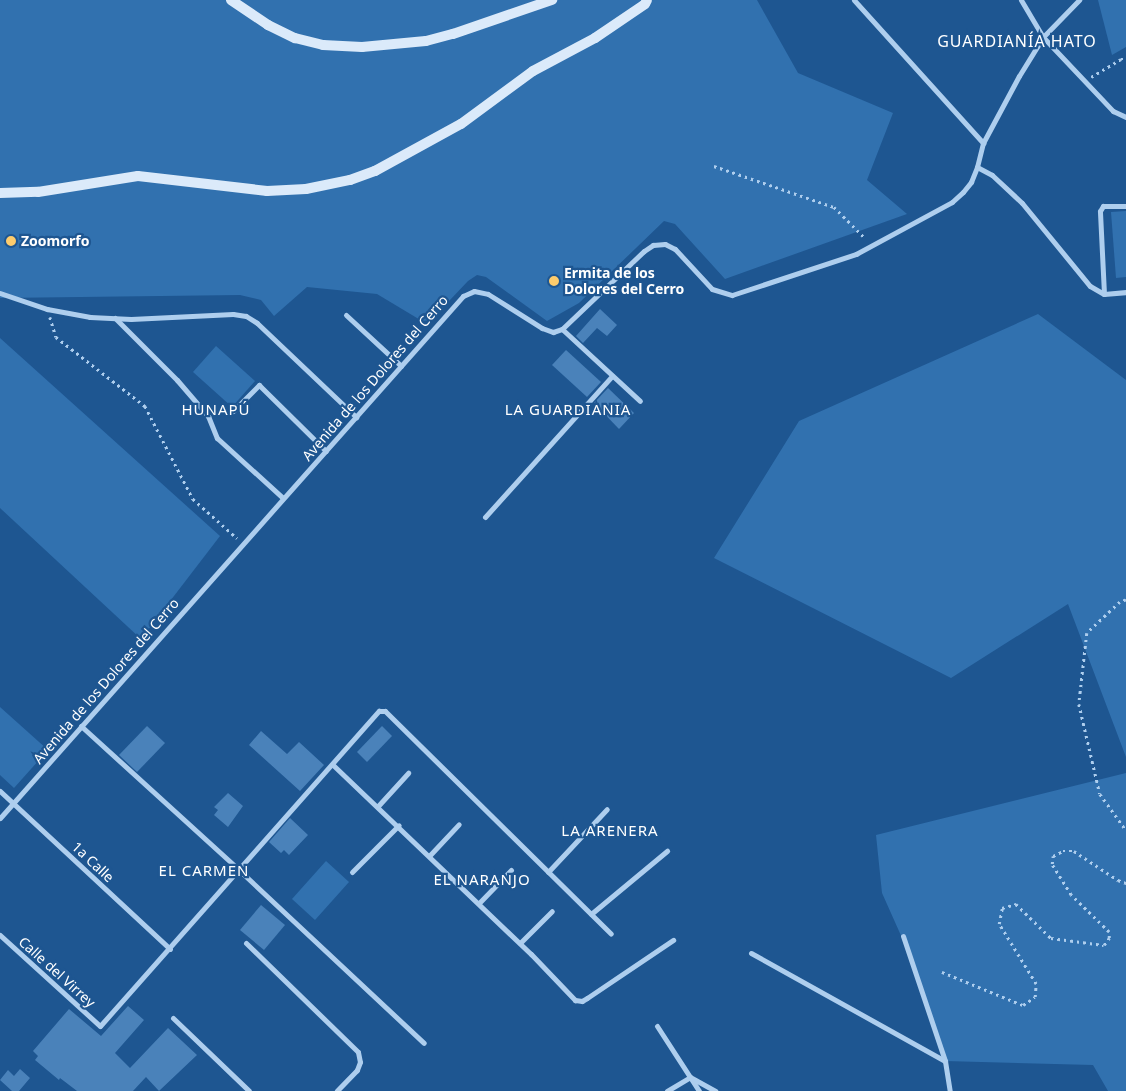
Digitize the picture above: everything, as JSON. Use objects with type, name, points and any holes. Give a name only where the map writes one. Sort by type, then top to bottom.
[{"type":"street","points":[[231,0],[268,25],[295,38],[323,46],[362,47],[426,41],[453,34],[552,0]]},
{"type":"street","points":[[854,0],[983,142]]},
{"type":"street","points":[[1021,0],[1043,37],[1113,111],[1126,117]]},
{"type":"street","points":[[640,401],[562,329],[644,250],[654,245],[665,244],[675,249],[712,289],[732,295],[856,254],[952,202],[971,182],[983,142],[1043,37],[1079,0]]},
{"type":"street","points":[[0,193],[38,192],[138,176],[267,191],[306,189],[350,180],[375,171],[461,124],[533,71],[595,38],[648,1]]},
{"type":"street","points":[[977,167],[992,175],[1022,203],[1090,286],[1104,294],[1126,292]]},
{"type":"street","points":[[1104,294],[1100,211],[1103,206],[1126,206]]},
{"type":"street","name":"Avenida de los Dolores del Cerro","points":[[0,818],[458,300],[474,291],[488,294],[542,328],[553,332],[562,329]]},
{"type":"street","points":[[0,293],[47,309],[81,316],[115,318],[233,314],[246,316],[257,323],[356,417]]},
{"type":"street","points":[[346,316],[401,366]]},
{"type":"street","points":[[115,318],[177,380],[208,416],[216,438],[283,498]]},
{"type":"street","points":[[485,517],[612,376]]},
{"type":"street","points":[[233,412],[258,385],[326,451]]},
{"type":"street","points":[[170,949],[333,765],[374,714],[385,711],[612,934]]},
{"type":"street","points":[[81,726],[240,870],[424,1043]]},
{"type":"street","points":[[333,765],[430,855],[576,1000],[582,1001],[673,940]]},
{"type":"street","points":[[378,806],[408,773]]},
{"type":"street","name":"1a Calle","points":[[0,791],[170,949]]},
{"type":"street","points":[[548,872],[607,809]]},
{"type":"street","points":[[430,855],[459,824]]},
{"type":"street","points":[[352,872],[398,825]]},
{"type":"street","points":[[591,914],[667,851]]},
{"type":"street","points":[[478,903],[511,870]]},
{"type":"street","points":[[520,943],[552,911]]},
{"type":"street","name":"Calle del Virrey","points":[[0,935],[100,1026],[170,949]]},
{"type":"street","points":[[903,936],[945,1061],[950,1091]]},
{"type":"street","points":[[246,943],[358,1052],[360,1062],[357,1070],[337,1091]]},
{"type":"street","points":[[752,953],[945,1061]]},
{"type":"street","points":[[173,1018],[248,1091]]},
{"type":"street","points":[[657,1026],[699,1091]]},
{"type":"street","points":[[666,1091],[690,1077]]},
{"type":"street","points":[[690,1077],[715,1091]]},
{"type":"path","points":[[1085,81],[1121,59],[1126,59]]},
{"type":"path","points":[[714,166],[834,207],[873,246]]},
{"type":"path","points":[[47,309],[56,337],[145,406],[193,499],[243,543]]},
{"type":"path","points":[[1126,600],[1120,602],[1087,633],[1079,704],[1100,794],[1126,830]]},
{"type":"path","points":[[942,972],[1023,1005],[1034,997],[1036,984],[999,924],[1002,908],[1016,904],[1051,938],[1104,945],[1109,938],[1109,932],[1071,895],[1052,864],[1052,856],[1063,850],[1074,852],[1118,880],[1126,883]]},
{"type":"shaded area","points":[[0,0],[757,0],[798,73],[893,113],[867,180],[907,214],[725,279],[675,224],[664,221],[579,303],[547,321],[486,277],[477,275],[468,281],[431,320],[422,321],[377,294],[307,287],[274,316],[261,300],[240,295],[0,298]]},
{"type":"shaded area","points":[[1098,0],[1126,0],[1126,47],[1112,55]]},
{"type":"shaded area","points":[[1126,211],[1126,277],[1116,278],[1111,212]]},
{"type":"shaded area","points":[[1038,314],[1126,380],[1126,757],[1068,604],[951,678],[714,558],[799,421]]},
{"type":"shaded area","points":[[0,338],[220,536],[141,639],[0,508]]},
{"type":"shaded area","points":[[216,346],[255,381],[232,407],[193,372]]},
{"type":"shaded area","points":[[0,707],[48,750],[14,788],[0,775]]},
{"type":"shaded area","points":[[1126,773],[1126,1091],[1108,1091],[1093,1065],[945,1061],[911,958],[882,893],[876,835]]},
{"type":"shaded area","points":[[326,861],[349,882],[315,920],[292,899]]},
{"type":"building","points":[[600,309],[617,325],[607,336],[597,328],[583,343],[576,336]]},
{"type":"building","points":[[566,350],[601,382],[587,397],[552,365]]},
{"type":"building","points":[[608,388],[634,413],[619,429],[594,403]]},
{"type":"building","points":[[147,726],[165,743],[137,772],[119,755]]},
{"type":"building","points":[[382,726],[392,736],[367,762],[357,752]]},
{"type":"building","points":[[261,731],[287,754],[299,742],[324,765],[300,791],[249,745]]},
{"type":"building","points":[[228,793],[243,806],[228,827],[214,815],[218,810],[214,807]]},
{"type":"building","points":[[290,818],[308,835],[289,855],[284,850],[281,853],[269,842]]},
{"type":"building","points":[[261,905],[285,925],[264,950],[240,930]]},
{"type":"building","points":[[128,1006],[144,1020],[115,1053],[130,1068],[168,1028],[197,1055],[159,1091],[146,1077],[133,1091],[77,1091],[60,1078],[59,1080],[35,1060],[38,1056],[33,1051],[69,1009],[101,1036]]},
{"type":"building","points":[[20,1069],[30,1078],[19,1091],[12,1091],[0,1080],[8,1070],[14,1076]]},
{"type":"place","name":"Zoomorfo","points":[[11,241]]},
{"type":"place","name":"Ermita de los Dolores del Cerro","points":[[554,281]]},
{"type":"district","name":"GUARDIANÍA HATO","points":[[1017,41]]},
{"type":"district","name":"HUNAPÚ","points":[[216,410]]},
{"type":"district","name":"LA GUARDIANIA","points":[[568,410]]},
{"type":"district","name":"LA ARENERA","points":[[610,831]]},
{"type":"district","name":"EL CARMEN","points":[[204,871]]},
{"type":"district","name":"EL NARANJO","points":[[482,880]]}]
